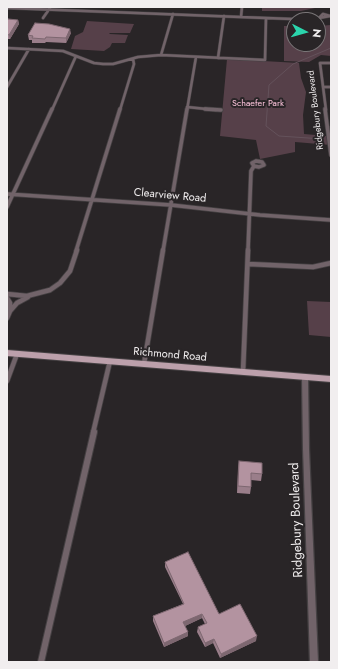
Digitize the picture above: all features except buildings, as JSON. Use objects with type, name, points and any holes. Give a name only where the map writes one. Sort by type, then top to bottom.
[{"type":"main road","name":"Richmond Road","points":[[7,353],[331,379]]},
{"type":"street","points":[[241,17],[242,7]]},
{"type":"street","points":[[7,8],[50,8],[286,18]]},
{"type":"street","points":[[43,18],[50,8]]},
{"type":"street","points":[[161,55],[173,14]]},
{"type":"street","points":[[218,58],[224,16]]},
{"type":"street","points":[[7,48],[62,51],[94,63],[103,64],[113,64],[161,55],[265,60],[266,18]]},
{"type":"street","points":[[7,87],[28,49]]},
{"type":"street","points":[[7,206],[76,56]]},
{"type":"street","points":[[144,364],[196,57]]},
{"type":"street","points":[[7,318],[10,311],[17,303],[33,295],[50,290],[67,276],[70,271],[134,64],[134,59]]},
{"type":"street","name":"Ridgebury Boulevard","points":[[331,63],[320,63],[325,115],[331,155]]},
{"type":"street","points":[[323,87],[331,87]]},
{"type":"street","points":[[187,107],[221,110]]},
{"type":"street","points":[[325,115],[331,116]]},
{"type":"street","points":[[243,372],[251,171],[254,166]]},
{"type":"street","name":"Clearview Road","points":[[7,194],[171,204],[249,214],[331,220]]},
{"type":"street","points":[[248,264],[313,267],[331,263]]},
{"type":"street","points":[[7,294],[33,295]]},
{"type":"street","points":[[7,298],[10,303],[10,311]]},
{"type":"street","points":[[7,381],[17,354]]},
{"type":"street","points":[[41,662],[110,361]]},
{"type":"street","name":"Ridgebury Boulevard","points":[[305,377],[306,449],[314,662]]},
{"type":"green space","points":[[262,7],[331,8],[315,8],[301,11],[262,11]]},
{"type":"green space","points":[[87,21],[134,24],[130,33],[109,33],[128,35],[125,43],[112,43],[110,47],[104,51],[71,49],[75,36],[83,32]]},
{"type":"green space","points":[[326,25],[331,25],[331,56],[321,55],[309,62],[284,61],[284,26],[286,26],[286,52],[326,52]]},
{"type":"green space","name":"Schaefer Park","points":[[227,59],[299,63],[301,78],[306,92],[303,115],[304,134],[327,136],[327,126],[331,126],[331,145],[295,142],[295,152],[260,159],[256,140],[220,136]]},
{"type":"green space","points":[[307,301],[331,302],[331,337],[309,335]]},
{"type":"waterway","points":[[323,139],[279,136],[266,126],[269,85],[293,64],[331,48]]}]
